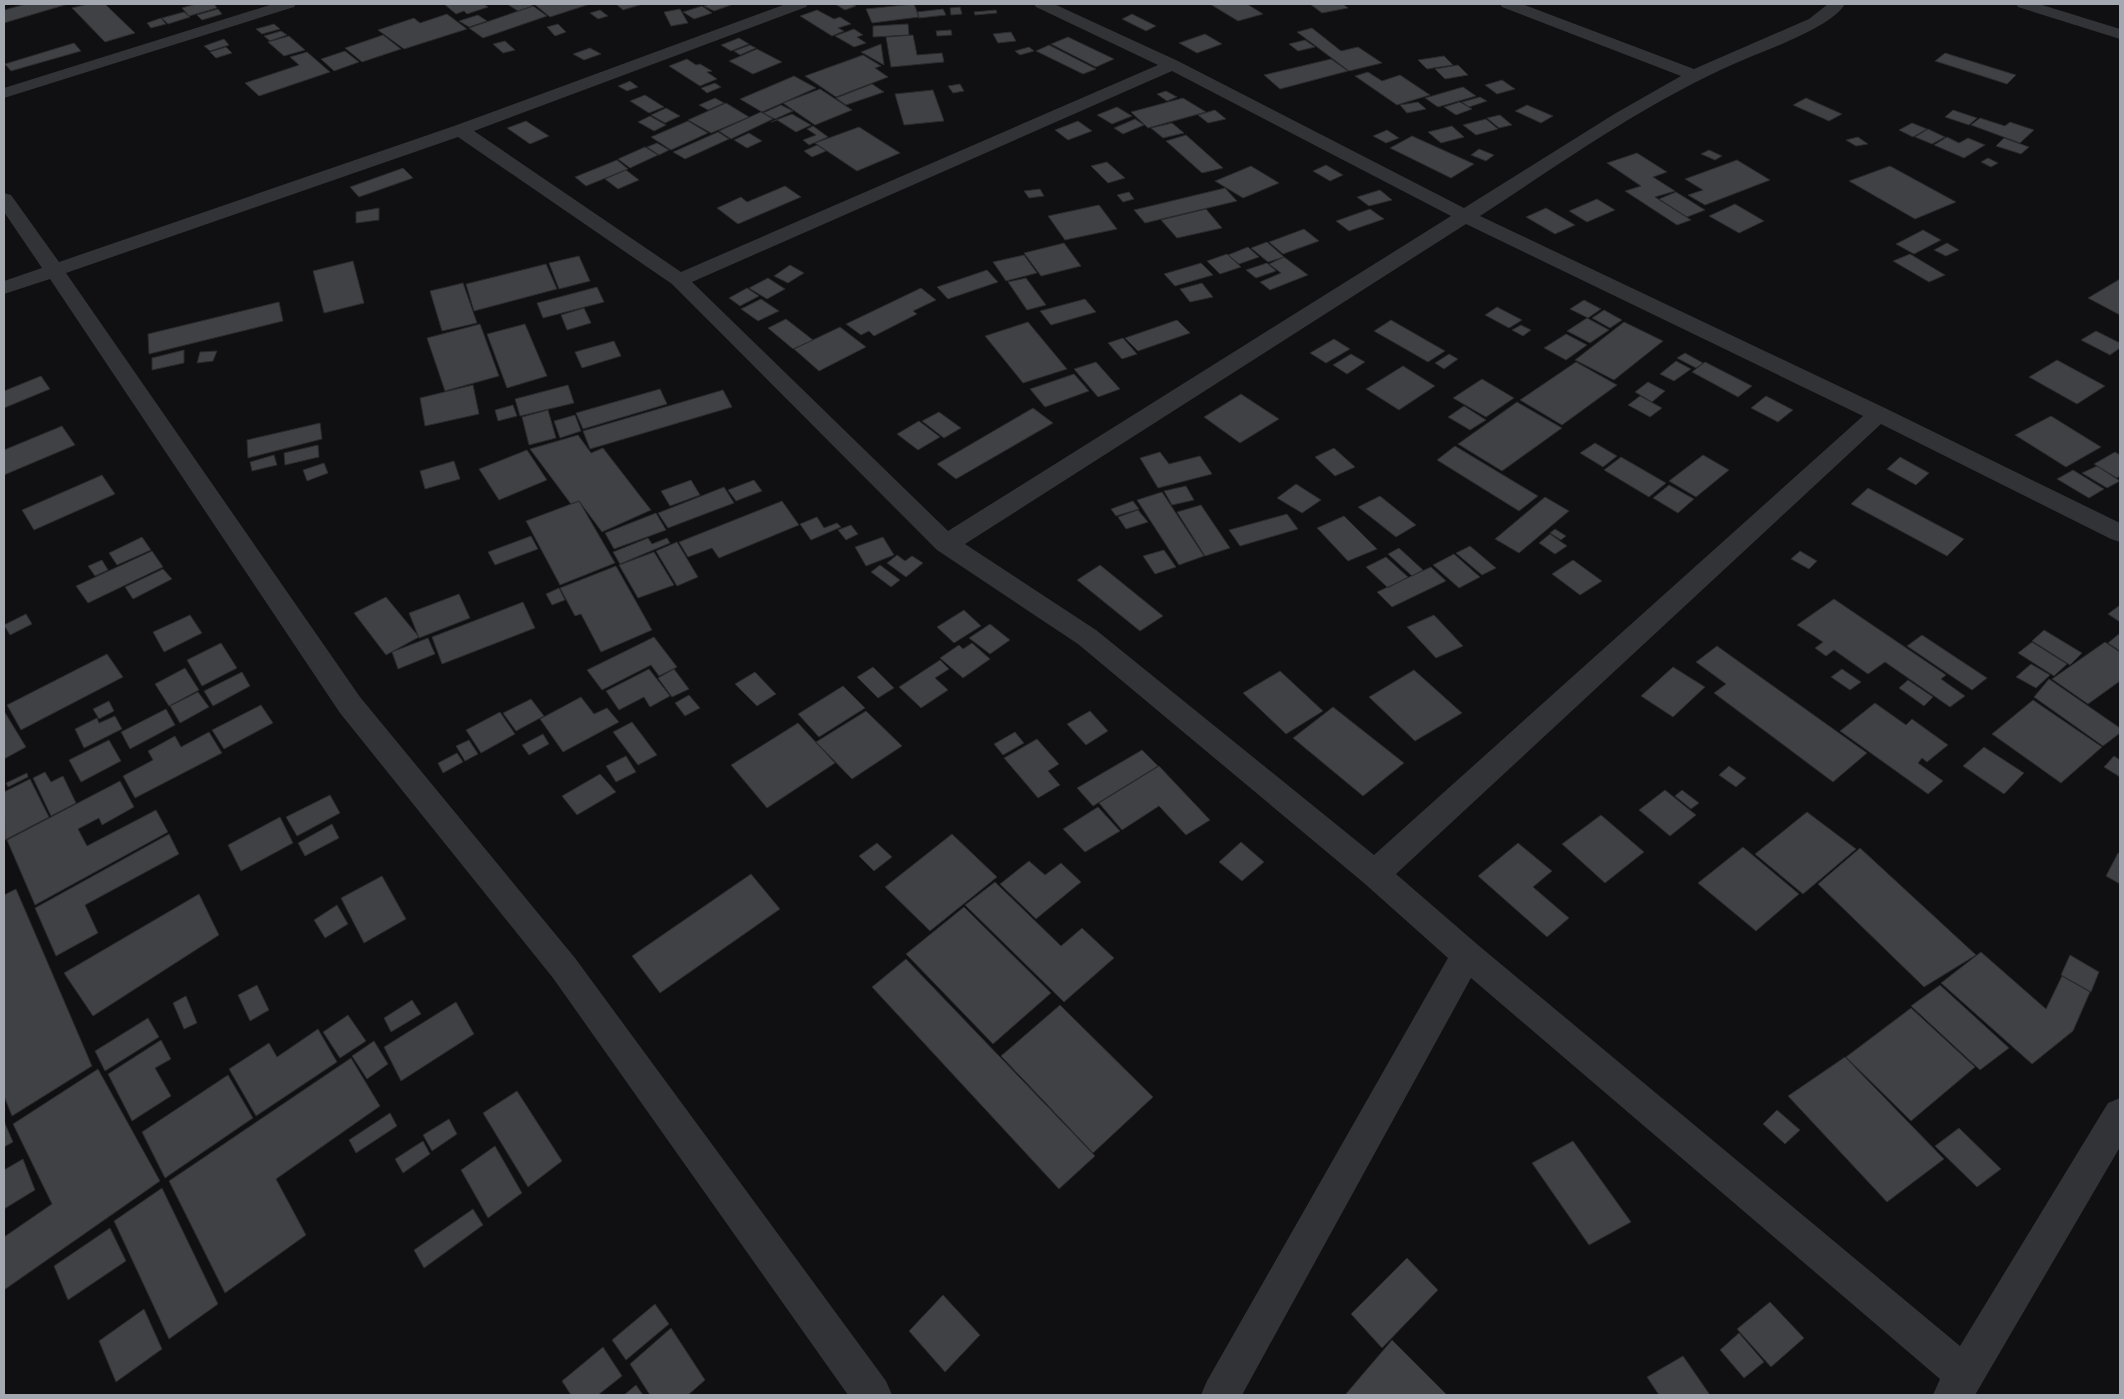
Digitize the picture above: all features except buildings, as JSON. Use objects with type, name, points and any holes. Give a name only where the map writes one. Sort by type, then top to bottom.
[{"type":"street","points":[[4,93],[288,4]]},
{"type":"street","points":[[4,288],[460,130],[800,4]]},
{"type":"street","points":[[1042,4],[1172,65],[1465,216],[1879,414],[2120,533]]},
{"type":"street","points":[[1508,4],[1694,75]]},
{"type":"street","points":[[946,544],[1622,117],[1694,75],[1816,22],[1837,4]]},
{"type":"street","points":[[2024,4],[2120,34]]},
{"type":"street","points":[[678,280],[1172,65]]},
{"type":"street","points":[[460,130],[678,280],[946,544],[1087,638],[1375,874],[1959,1385],[2120,1115]]},
{"type":"street","points":[[4,199],[350,705],[564,968],[872,1395]]},
{"type":"street","points":[[1375,874],[1879,414]]},
{"type":"street","points":[[1221,1395],[1467,955]]}]
